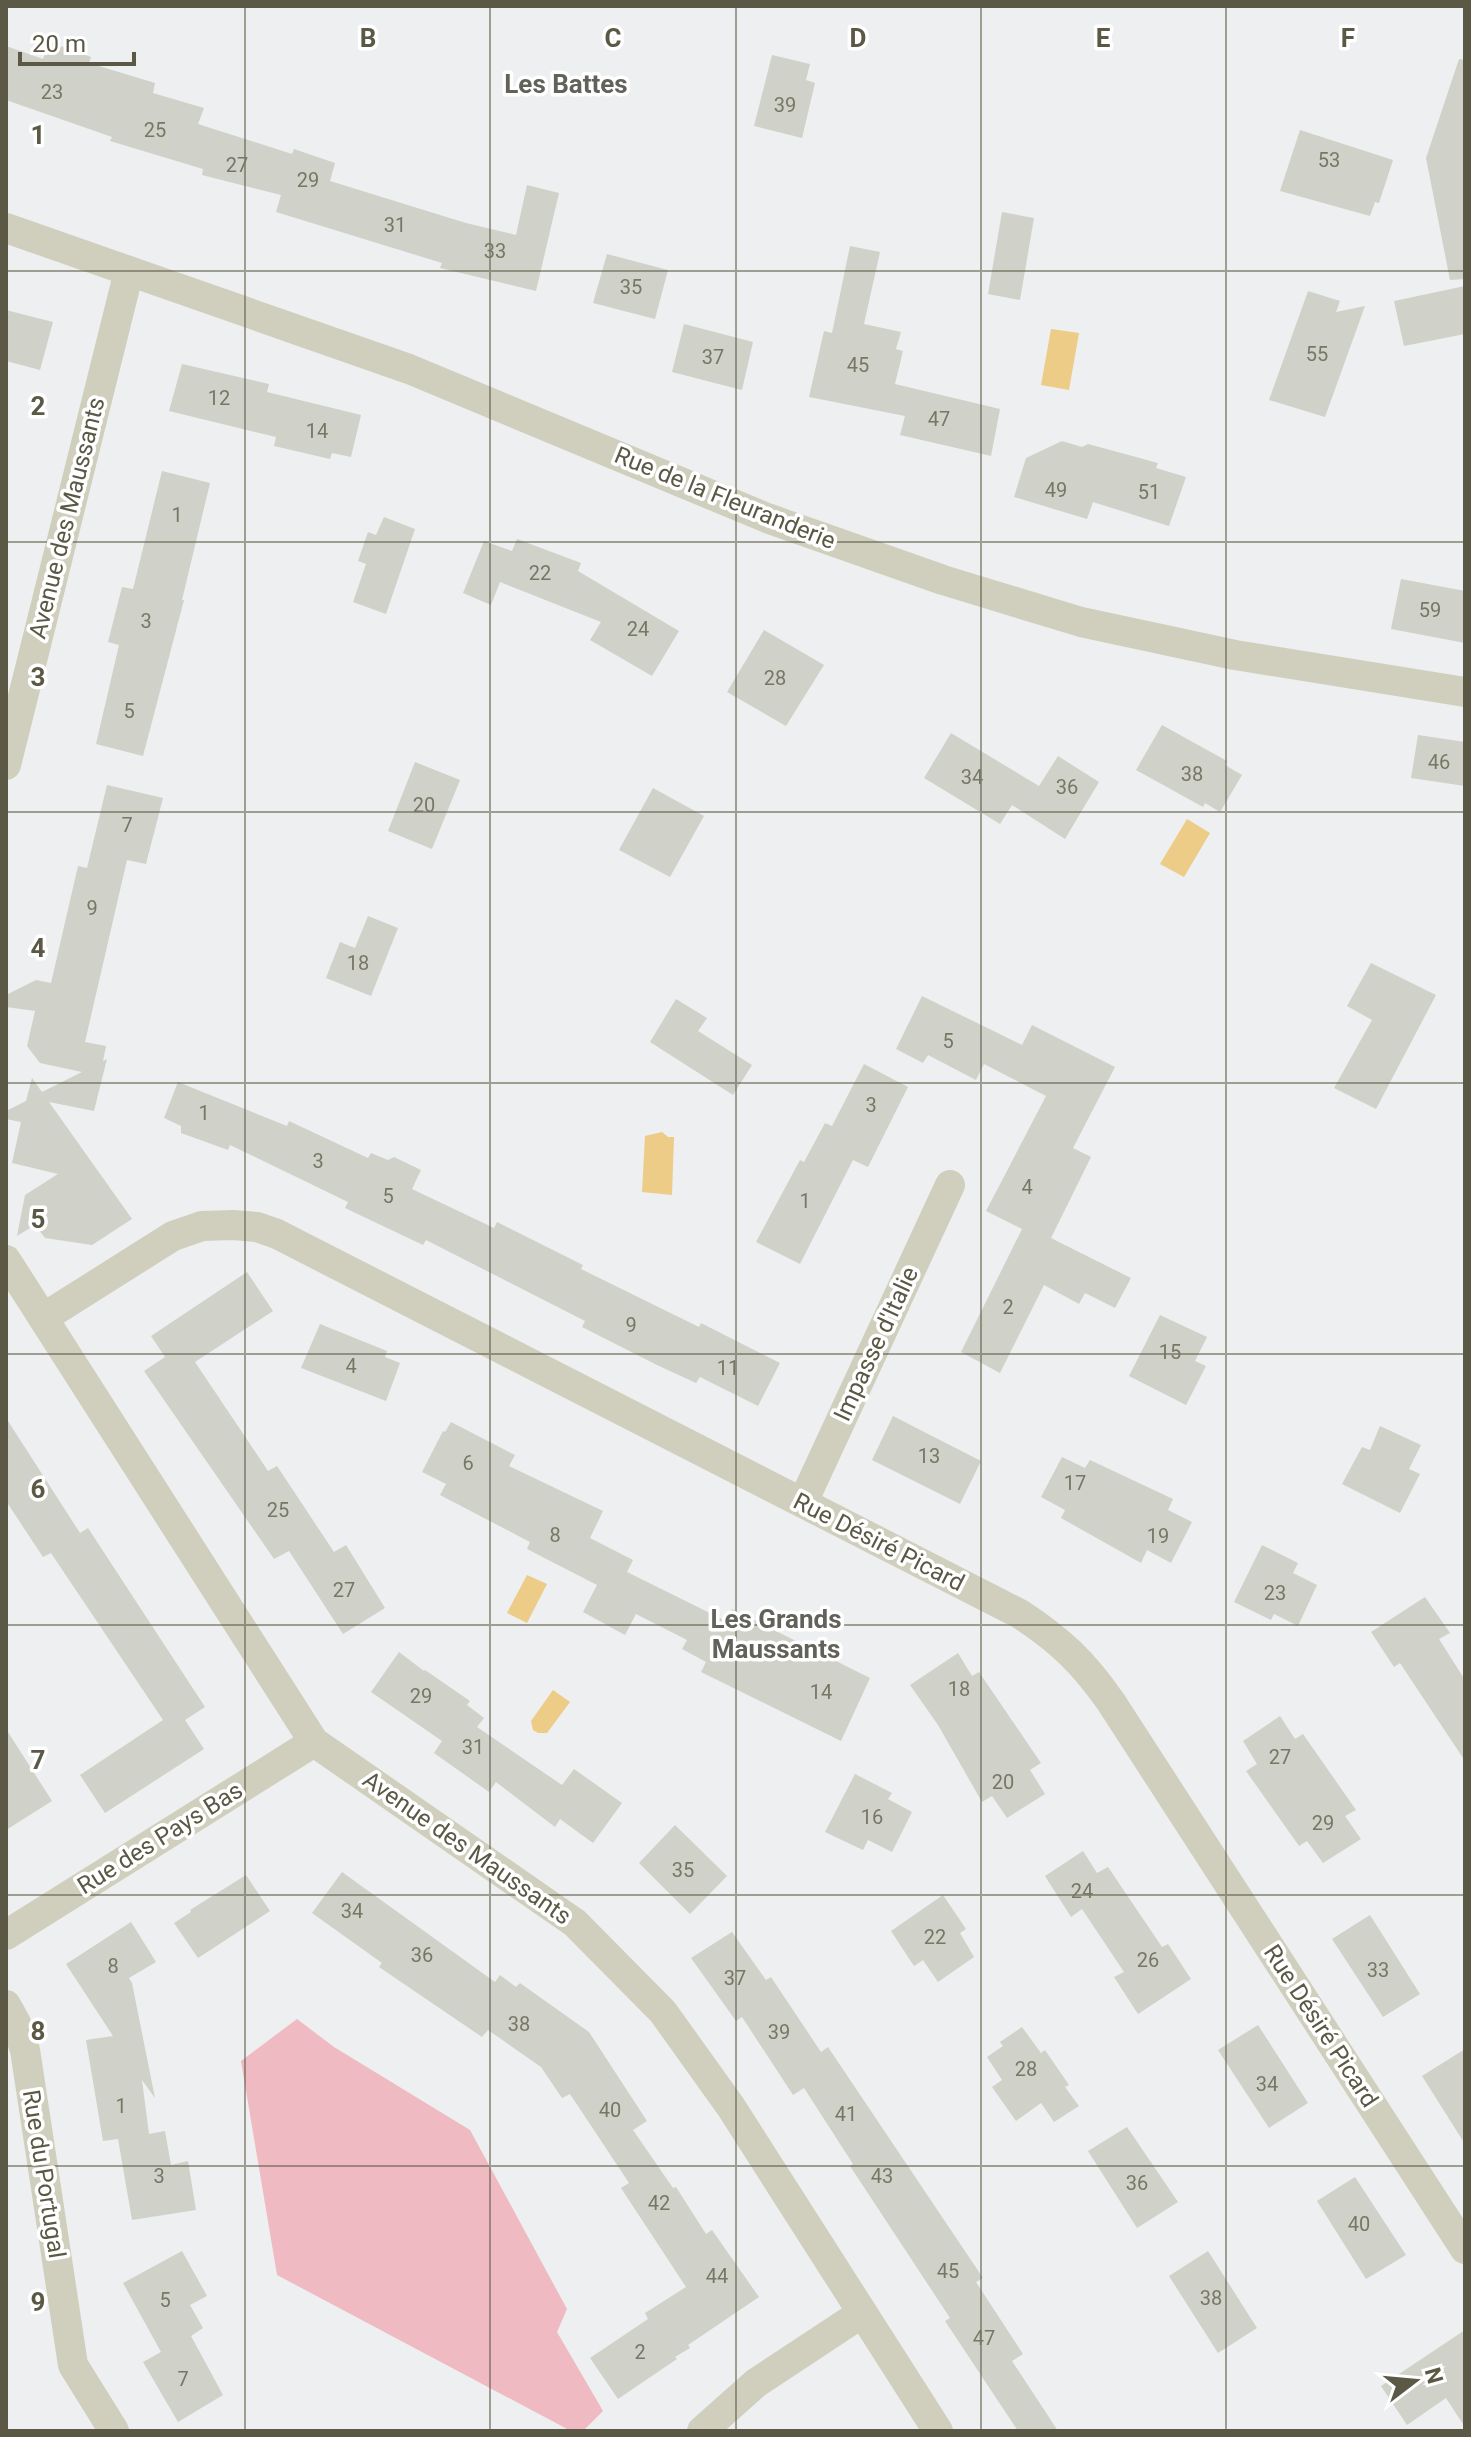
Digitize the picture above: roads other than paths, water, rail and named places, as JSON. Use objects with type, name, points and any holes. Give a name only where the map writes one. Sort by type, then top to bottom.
[{"type":"street","name":"Rue de la Fleuranderie","points":[[6,228],[409,369],[767,518],[943,580],[1081,622],[1235,655],[1465,692]]},
{"type":"street","name":"Avenue des Maussants","points":[[6,765],[129,271]]},
{"type":"street","name":"Impasse d'Italie","points":[[803,1502],[950,1185]]},
{"type":"street","name":"Rue Désiré Picard","points":[[43,1318],[173,1236],[202,1226],[257,1227],[277,1234],[1020,1614],[1049,1633],[1089,1671],[1465,2249]]},
{"type":"street","name":"Avenue des Maussants","points":[[6,1260],[314,1742],[575,1923],[663,2012],[731,2107],[938,2431]]},
{"type":"street","name":"Rue des Pays Bas","points":[[6,1935],[314,1742]]},
{"type":"street","name":"Rue du Portugal","points":[[6,2005],[25,2050],[73,2365],[114,2431]]},
{"type":"street","points":[[702,2431],[756,2383],[862,2313]]},
{"type":"district","name":"Les Battes","points":[[566,84]]},
{"type":"district","name":"Les Grands Maussants","points":[[776,1634]]}]
